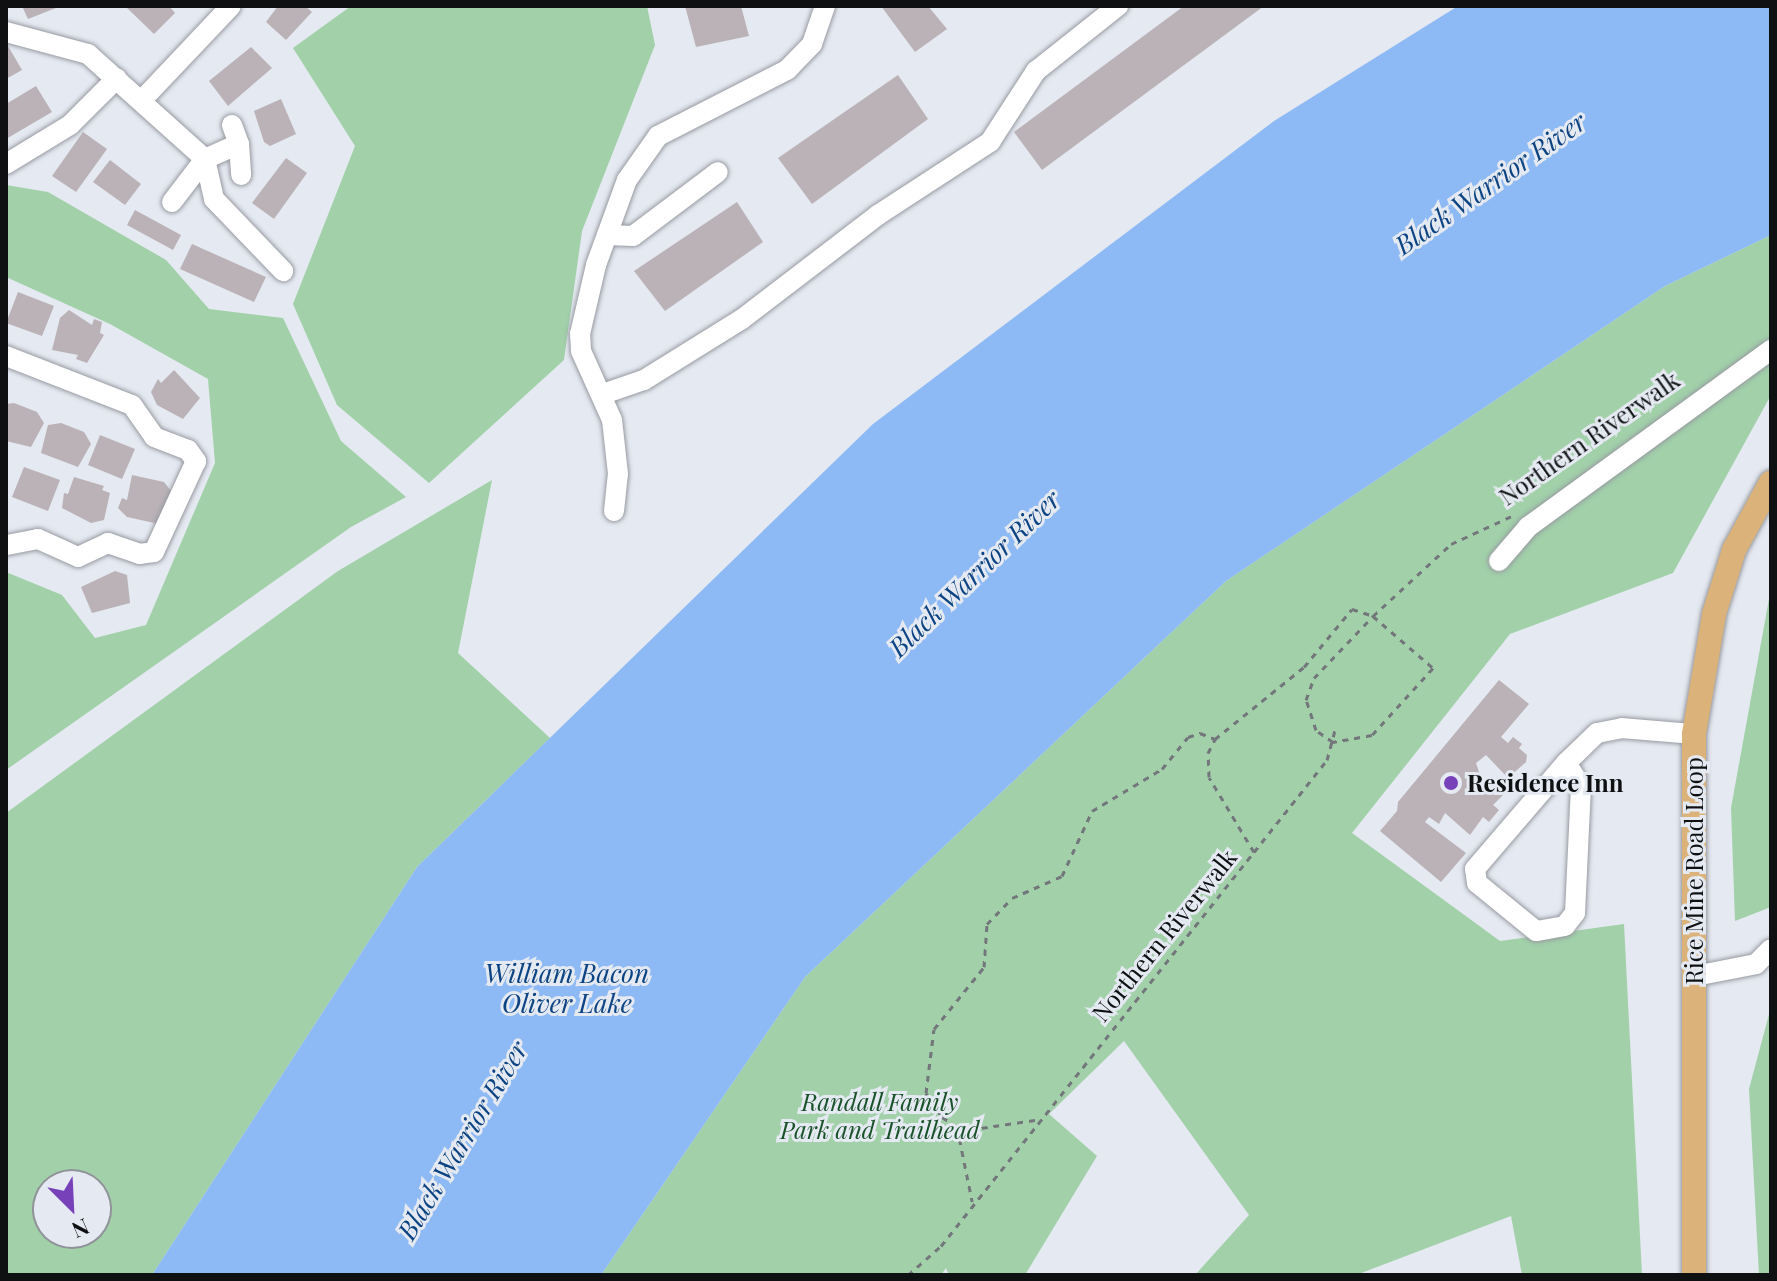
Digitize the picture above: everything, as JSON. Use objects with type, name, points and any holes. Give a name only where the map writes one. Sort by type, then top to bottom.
[{"type":"main road","name":"Rice Mine Road Loop","points":[[1694,1275],[1694,734],[1714,614],[1734,550],[1771,482]]},
{"type":"street","points":[[142,100],[231,6]]},
{"type":"street","points":[[614,511],[618,474],[603,394],[584,359],[580,334],[609,230],[627,180],[658,136],[787,70],[812,44],[825,6]]},
{"type":"street","points":[[603,394],[644,380],[742,319],[878,215],[990,142],[1007,124],[1036,71],[1118,6]]},
{"type":"street","points":[[6,32],[88,54],[117,78],[205,159],[214,199],[283,271]]},
{"type":"street","points":[[6,164],[70,125],[117,78]]},
{"type":"street","points":[[172,202],[205,159],[236,134],[241,175]]},
{"type":"street","points":[[609,230],[633,236],[718,172]]},
{"type":"street","points":[[1499,561],[1528,527],[1771,350]]},
{"type":"street","points":[[6,356],[132,405],[154,437],[188,450],[196,461],[154,552],[140,554],[108,543],[78,557],[38,539],[6,545]]},
{"type":"street","points":[[1566,763],[1581,786],[1575,913],[1565,926],[1536,931],[1477,883],[1475,869],[1566,763],[1597,733],[1622,728],[1694,734]]},
{"type":"street","points":[[1695,976],[1756,964],[1771,949]]},
{"type":"path","name":"Northern Riverwalk","points":[[1333,742],[1316,730],[1306,700],[1314,678],[1373,616],[1451,544],[1525,510]]},
{"type":"path","points":[[1038,1119],[957,1127],[942,1117],[926,1093],[934,1029],[984,967],[987,924],[1012,898],[1062,876],[1092,811],[1162,769],[1188,737],[1200,733],[1215,739],[1304,667],[1352,609],[1373,616],[1433,668],[1372,735],[1333,742]]},
{"type":"path","points":[[1254,852],[1327,760],[1336,726]]},
{"type":"path","name":"Northern Riverwalk","points":[[908,1275],[941,1246],[1038,1119],[1254,852],[1209,777],[1208,753],[1215,739]]},
{"type":"path","points":[[957,1127],[973,1202]]},
{"type":"green space","points":[[351,6],[647,6],[655,45],[582,231],[564,360],[429,483],[337,405],[293,304],[355,146],[293,48]]},
{"type":"green space","points":[[6,185],[48,192],[166,260],[209,309],[283,318],[341,441],[406,497],[351,527],[6,770],[6,572],[62,595],[95,638],[146,625],[215,463],[208,379],[110,324],[6,277]]},
{"type":"green space","name":"Randall Family Park and Trailhead","points":[[1771,235],[1771,395],[1673,573],[1510,634],[1352,833],[1500,941],[1624,924],[1642,1275],[1522,1275],[1511,1216],[1356,1275],[1195,1275],[1249,1215],[1124,1041],[1049,1114],[1097,1156],[1025,1275],[949,1275],[946,1268],[941,1275],[601,1275],[805,977],[1226,581],[1665,286]]},
{"type":"green space","points":[[492,480],[458,653],[550,738],[417,867],[152,1275],[6,1275],[6,813],[338,571]]},
{"type":"green space","points":[[1771,588],[1771,907],[1735,921],[1731,808]]},
{"type":"green space","points":[[1771,1007],[1771,1275],[1759,1275],[1749,1089]]},
{"type":"water","name":"William Bacon Oliver Lake","points":[[1458,6],[1771,6],[1771,235],[1665,286],[1226,581],[805,977],[601,1275],[152,1275],[417,867],[873,424],[1274,121]]},
{"type":"building","points":[[22,6],[61,6],[28,19]]},
{"type":"building","points":[[125,6],[169,6],[175,13],[154,34]]},
{"type":"building","points":[[278,6],[305,6],[312,12],[286,40],[266,22]]},
{"type":"building","points":[[685,6],[741,6],[749,36],[696,47]]},
{"type":"building","points":[[881,6],[928,6],[947,29],[915,52]]},
{"type":"building","points":[[1184,6],[1264,6],[1042,170],[1014,132]]},
{"type":"building","points":[[6,47],[22,70],[6,79]]},
{"type":"building","points":[[251,47],[272,68],[228,106],[209,81]]},
{"type":"building","points":[[898,75],[928,119],[812,204],[778,158]]},
{"type":"building","points":[[36,86],[52,112],[6,139],[6,104]]},
{"type":"building","points":[[281,99],[296,134],[270,146],[264,142],[254,111]]},
{"type":"building","points":[[83,132],[107,149],[76,192],[52,176]]},
{"type":"building","points":[[286,158],[307,173],[274,219],[252,203]]},
{"type":"building","points":[[110,160],[141,184],[125,205],[93,182]]},
{"type":"building","points":[[737,202],[763,242],[665,311],[634,271]]},
{"type":"building","points":[[135,210],[181,235],[173,250],[127,225]]},
{"type":"building","points":[[192,244],[266,277],[254,302],[180,269]]},
{"type":"building","points":[[18,292],[54,306],[42,336],[6,323]]},
{"type":"building","points":[[69,310],[92,325],[94,319],[102,322],[100,333],[104,335],[87,363],[76,359],[78,355],[52,350],[60,318]]},
{"type":"building","points":[[174,370],[200,398],[183,419],[157,405],[151,392],[158,379],[161,383]]},
{"type":"building","points":[[14,403],[37,412],[44,423],[31,447],[6,441],[6,404]]},
{"type":"building","points":[[61,423],[84,432],[91,444],[78,467],[41,453],[48,425]]},
{"type":"building","points":[[100,435],[135,449],[122,479],[88,465]]},
{"type":"building","points":[[24,467],[60,480],[48,511],[12,497]]},
{"type":"building","points":[[132,475],[164,482],[171,491],[159,524],[127,517],[118,508],[122,498],[127,500]]},
{"type":"building","points":[[74,477],[104,486],[102,490],[110,493],[104,520],[91,523],[62,508],[64,493],[68,494]]},
{"type":"building","points":[[115,571],[127,575],[130,603],[92,613],[81,587]]},
{"type":"building","name":"Residence Inn","points":[[1499,680],[1529,704],[1501,737],[1508,743],[1513,737],[1522,744],[1519,748],[1527,755],[1526,762],[1508,778],[1486,755],[1476,763],[1482,781],[1503,795],[1493,805],[1499,810],[1489,822],[1483,817],[1470,835],[1445,813],[1439,824],[1429,817],[1425,822],[1466,853],[1441,882],[1380,831],[1397,811],[1398,802]]},
{"type":"place","name":"Residence Inn","points":[[1451,783]]},
{"type":"water label","name":"Black Warrior River","points":[[1490,183]]},
{"type":"water label","name":"Black Warrior River","points":[[974,573]]},
{"type":"water label","name":"Black Warrior River","points":[[462,1140]]}]
